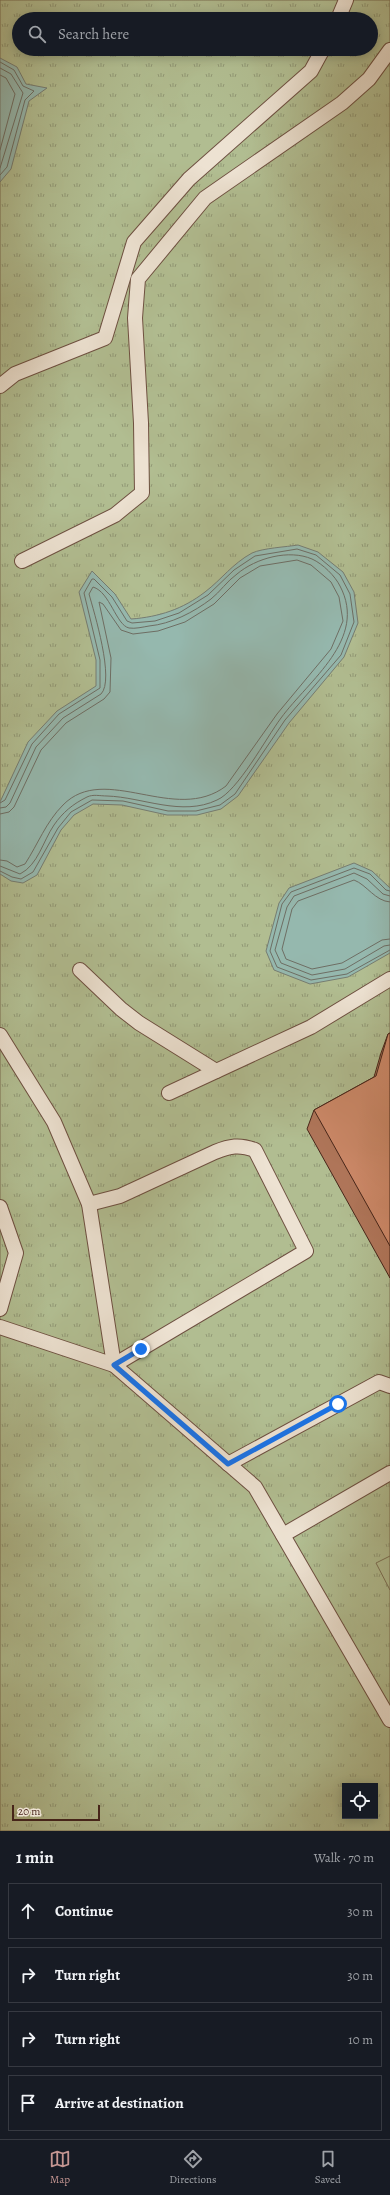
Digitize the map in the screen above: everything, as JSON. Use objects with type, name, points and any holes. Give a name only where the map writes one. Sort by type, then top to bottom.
[{"type":"lane","points":[[341,12],[346,0]]},
{"type":"lane","points":[[22,561],[115,515],[142,493],[141,423],[135,318],[138,279],[205,198],[342,103],[369,79],[390,50]]},
{"type":"lane","points":[[0,386],[15,374],[104,338],[134,242],[189,179],[311,71],[319,56]]},
{"type":"lane","points":[[80,970],[121,1009],[139,1023],[216,1071]]},
{"type":"lane","points":[[169,1093],[311,1027],[390,979]]},
{"type":"lane","points":[[0,1035],[54,1122],[89,1204],[114,1365]]},
{"type":"lane","points":[[89,1204],[120,1196],[215,1152],[241,1145],[255,1150],[306,1251],[114,1365]]},
{"type":"lane","points":[[0,1207],[16,1253],[0,1309]]},
{"type":"lane","points":[[0,1327],[114,1365],[255,1487],[390,1720]]},
{"type":"lane","points":[[228,1464],[379,1382],[390,1386]]},
{"type":"lane","points":[[283,1534],[390,1473]]},
{"type":"green space","points":[[0,0],[390,0],[390,1831],[0,1831]]},
{"type":"green space","points":[[390,1556],[390,1590],[376,1563]]},
{"type":"water","points":[[0,58],[17,67],[26,84],[47,88],[29,101],[11,169],[0,182]]},
{"type":"water","points":[[298,545],[318,552],[343,572],[354,592],[358,623],[344,657],[289,723],[238,796],[221,809],[197,815],[167,815],[122,805],[93,804],[74,815],[61,830],[37,875],[23,883],[11,881],[0,874],[0,802],[28,742],[57,711],[96,686],[96,660],[79,592],[92,571],[115,594],[131,619],[141,618],[170,611],[197,598],[245,557],[252,553]]},
{"type":"water","points":[[354,863],[372,871],[390,888],[390,953],[348,977],[310,984],[274,970],[266,951],[279,903],[289,888]]},
{"type":"building","points":[[390,1033],[390,1246],[314,1110],[376,1076],[388,1034]]},
{"type":"route","points":[[141,1349],[114,1365],[228,1464],[338,1404]]}]
